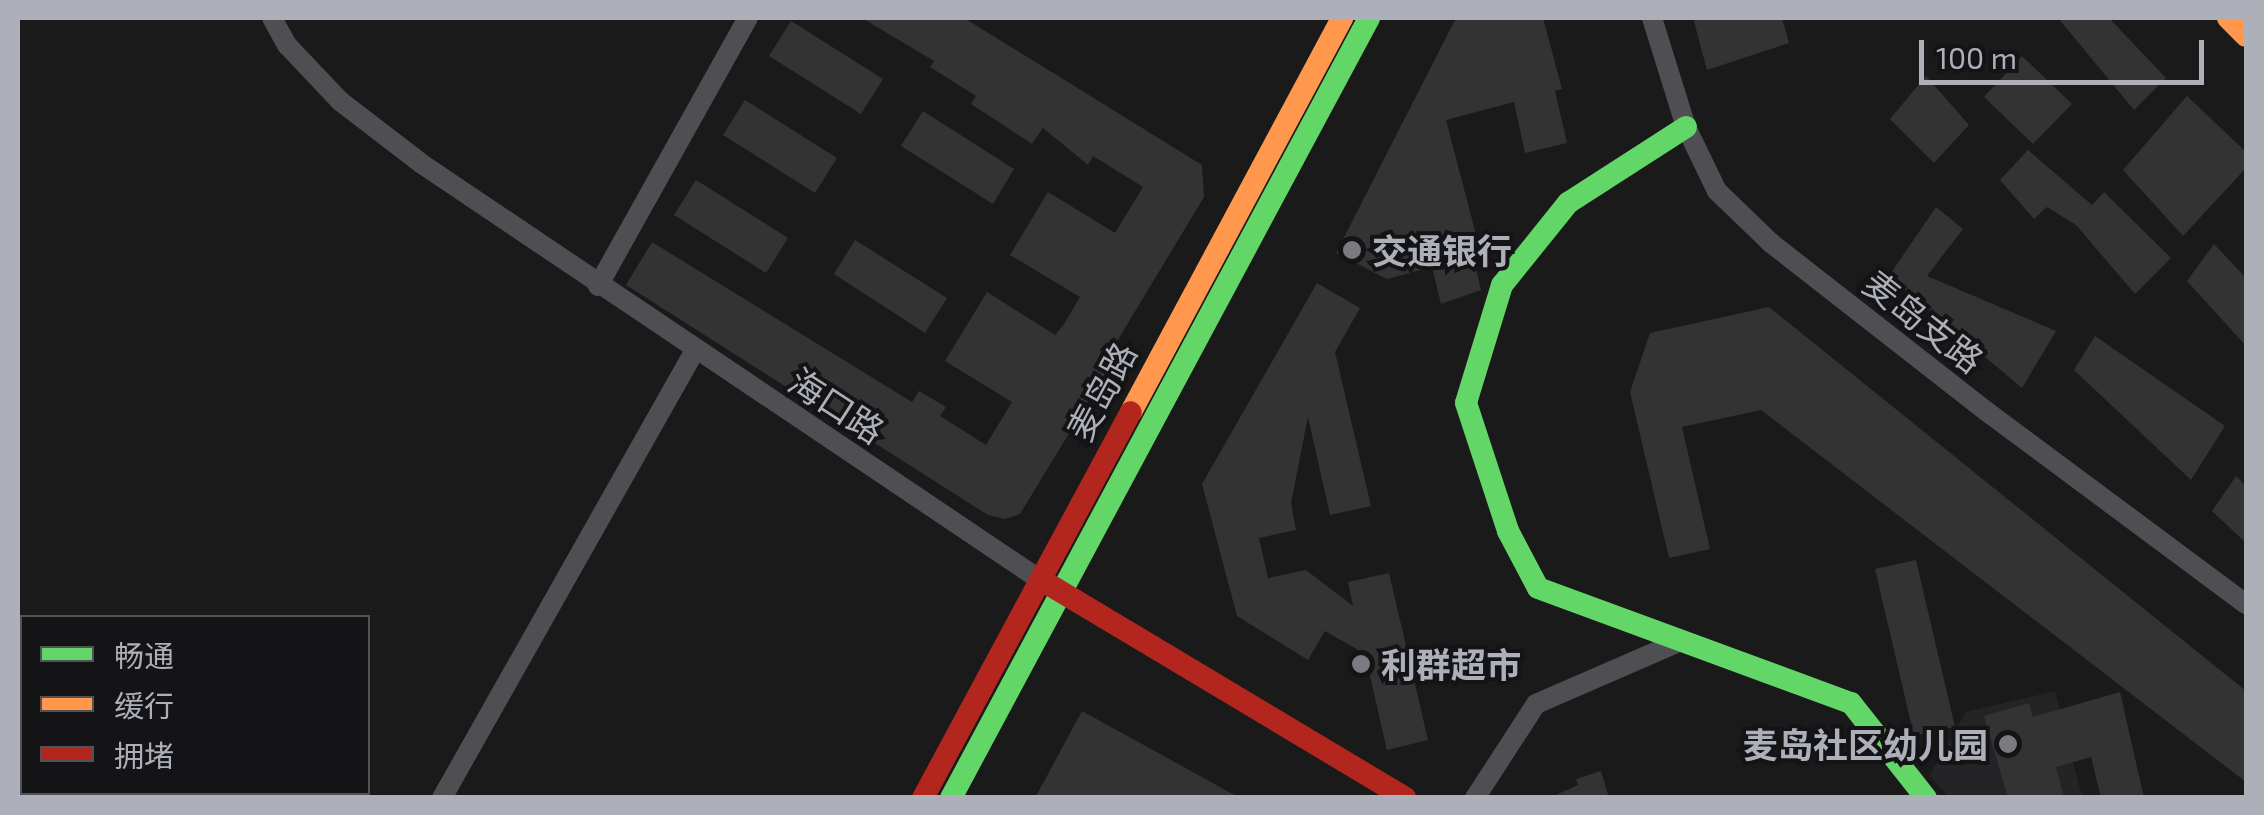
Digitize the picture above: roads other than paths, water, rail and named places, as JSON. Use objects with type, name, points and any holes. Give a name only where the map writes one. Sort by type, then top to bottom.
[{"type":"main road","name":"麦岛路","points":[[923,798],[1342,18]]},
{"type":"main road","name":"麦岛路","points":[[951,798],[1370,18]]},
{"type":"main road","points":[[2228,18],[2246,36]]},
{"type":"main road","points":[[1686,126],[1568,203],[1502,286],[1466,403],[1508,531],[1538,588],[1851,703],[1926,798]]},
{"type":"main road","name":"海口路","points":[[1039,579],[1406,798]]},
{"type":"street","name":"海口路","points":[[272,18],[287,46],[340,102],[694,352],[1039,579]]},
{"type":"street","points":[[598,286],[748,18]]},
{"type":"street","name":"麦岛支路","points":[[1652,18],[1686,126],[1717,191],[1770,242],[2246,604]]},
{"type":"street","points":[[442,798],[694,352]]},
{"type":"street","points":[[1475,798],[1536,704],[1681,641]]},
{"type":"place","name":"交通银行","points":[[1352,250]]},
{"type":"place","name":"利群超市","points":[[1361,664]]},
{"type":"place","name":"麦岛社区幼儿园","points":[[2008,744]]}]
